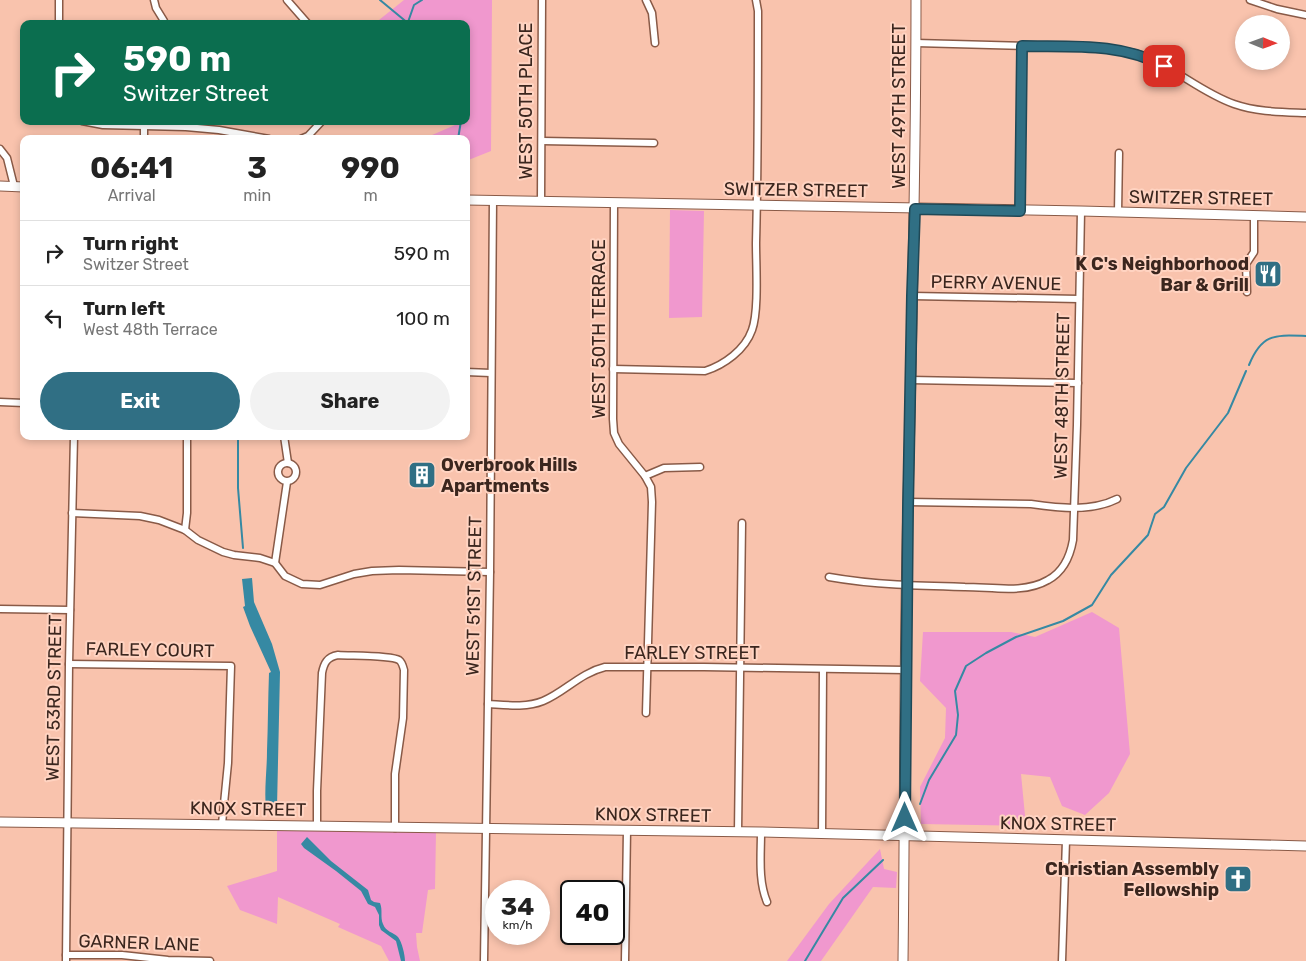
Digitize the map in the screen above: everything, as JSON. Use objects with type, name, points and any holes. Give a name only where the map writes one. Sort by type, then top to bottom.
[{"type":"street","points":[[59,0],[59,20]]},
{"type":"street","points":[[154,0],[156,8],[163,20]]},
{"type":"street","points":[[287,0],[304,20]]},
{"type":"street","name":"WEST 50TH PLACE","points":[[541,201],[542,0]]},
{"type":"street","points":[[646,0],[652,13],[655,43]]},
{"type":"street","points":[[613,369],[705,371],[718,366],[733,355],[748,340],[753,328],[755,319],[757,206],[758,11],[756,0]]},
{"type":"street","name":"WEST 49TH STREET","points":[[903,961],[908,502],[915,209],[916,0]]},
{"type":"street","points":[[1250,0],[1277,9],[1306,15]]},
{"type":"street","points":[[916,43],[1101,48],[1136,54],[1152,60],[1214,95],[1234,104],[1262,111],[1306,113]]},
{"type":"street","points":[[1020,211],[1022,46]]},
{"type":"street","points":[[118,125],[219,130],[247,135]]},
{"type":"street","points":[[309,135],[318,125]]},
{"type":"street","points":[[144,126],[144,135]]},
{"type":"street","points":[[542,140],[654,143]]},
{"type":"street","points":[[0,149],[7,158],[14,186]]},
{"type":"street","points":[[1118,212],[1119,153]]},
{"type":"street","points":[[0,186],[20,187]]},
{"type":"street","name":"SWITZER STREET","points":[[470,200],[1306,217]]},
{"type":"street","name":"WEST 51ST STREET","points":[[484,961],[493,200]]},
{"type":"street","name":"WEST 50TH TERRACE","points":[[614,203],[614,433],[620,444],[645,476],[651,487],[652,502],[646,712]]},
{"type":"street","name":"WEST 48TH STREET","points":[[907,586],[1022,588],[1039,584],[1055,576],[1068,559],[1071,551],[1074,508],[1080,211]]},
{"type":"street","points":[[1247,292],[1246,264],[1254,252],[1254,216]]},
{"type":"street","name":"PERRY AVENUE","points":[[912,296],[1079,299]]},
{"type":"street","points":[[470,372],[492,373]]},
{"type":"street","points":[[910,380],[1078,383]]},
{"type":"street","points":[[0,402],[20,402]]},
{"type":"street","name":"WEST 53RD STREET","points":[[66,958],[74,440]]},
{"type":"street","points":[[185,530],[188,440]]},
{"type":"street","points":[[285,440],[288,463]]},
{"type":"street","points":[[288,463],[294,466],[297,471],[295,478],[287,482],[282,480],[278,472],[282,464],[288,463]]},
{"type":"street","points":[[645,476],[664,468],[700,467]]},
{"type":"street","points":[[275,563],[287,482]]},
{"type":"street","points":[[908,502],[1031,504],[1074,508],[1092,507],[1117,500]]},
{"type":"street","points":[[72,513],[149,517],[185,530],[198,540],[223,552],[260,558],[275,563],[285,576],[293,581],[309,585],[320,585],[354,574],[372,571],[490,572]]},
{"type":"street","points":[[738,832],[742,523]]},
{"type":"street","points":[[829,577],[907,586]]},
{"type":"street","points":[[0,609],[70,610]]},
{"type":"street","points":[[317,826],[318,747],[322,673],[324,663],[331,657],[338,656],[395,658],[402,664],[404,670],[403,718],[395,774],[395,828]]},
{"type":"street","name":"FARLEY COURT","points":[[69,664],[231,666],[229,752],[222,824]]},
{"type":"street","name":"FARLEY STREET","points":[[488,704],[532,704],[543,701],[580,677],[605,667],[906,670]]},
{"type":"street","points":[[822,834],[823,670]]},
{"type":"street","name":"KNOX STREET","points":[[0,822],[761,832],[1306,846]]},
{"type":"street","points":[[625,961],[627,830]]},
{"type":"street","points":[[761,832],[761,881],[767,902]]},
{"type":"street","points":[[1062,961],[1066,840]]},
{"type":"street","name":"GARNER LANE","points":[[66,958],[122,956],[210,961]]},
{"type":"shaded area","points":[[404,0],[492,0],[491,151],[470,159],[470,135],[432,135],[455,125],[470,125],[470,20],[379,20]]},
{"type":"shaded area","points":[[670,210],[704,211],[702,317],[669,318]]},
{"type":"shaded area","points":[[1092,612],[1119,628],[1130,754],[1109,793],[1085,815],[1062,806],[1050,777],[1021,774],[1026,826],[921,824],[920,787],[945,738],[946,708],[920,681],[923,632],[1011,632],[1035,637]]},
{"type":"shaded area","points":[[277,829],[436,832],[435,889],[428,890],[422,933],[416,933],[420,961],[389,961],[381,946],[338,927],[340,924],[278,897],[277,924],[240,910],[227,886],[277,871]]},
{"type":"shaded area","points":[[880,849],[884,869],[897,872],[896,888],[873,887],[821,961],[787,961],[829,904]]},
{"type":"water","points":[[252,578],[254,602],[272,644],[280,672],[277,807],[266,809],[269,673],[271,672],[243,607],[245,606],[242,579]]},
{"type":"water","points":[[307,837],[331,861],[368,890],[371,900],[380,903],[383,924],[386,929],[399,939],[405,961],[401,961],[396,941],[381,930],[379,915],[375,907],[368,904],[361,891],[304,848],[301,844]]},
{"type":"waterway","points":[[380,0],[404,20]]},
{"type":"waterway","points":[[409,20],[414,5],[422,0]]},
{"type":"waterway","points":[[459,135],[460,125]]},
{"type":"waterway","points":[[1249,365],[1259,347],[1265,341],[1278,336],[1306,336]]},
{"type":"waterway","points":[[920,804],[929,780],[956,735],[958,715],[955,691],[966,666],[1016,637],[1063,621],[1092,605],[1111,575],[1148,535],[1155,514],[1164,507],[1186,468],[1228,413],[1246,371]]},
{"type":"waterway","points":[[238,440],[238,488],[243,548]]},
{"type":"waterway","points":[[805,961],[843,898],[883,860]]},
{"type":"place","name":"K C's Neighborhood Bar & Grill","points":[[1268,274]]},
{"type":"place","name":"Overbrook Hills Apartments","points":[[422,475]]},
{"type":"place","name":"Christian Assembly Fellowship","points":[[1238,879]]},
{"type":"route","points":[[905,818],[910,380],[915,209],[1020,211],[1022,46],[1118,50],[1136,54],[1164,66]]}]
